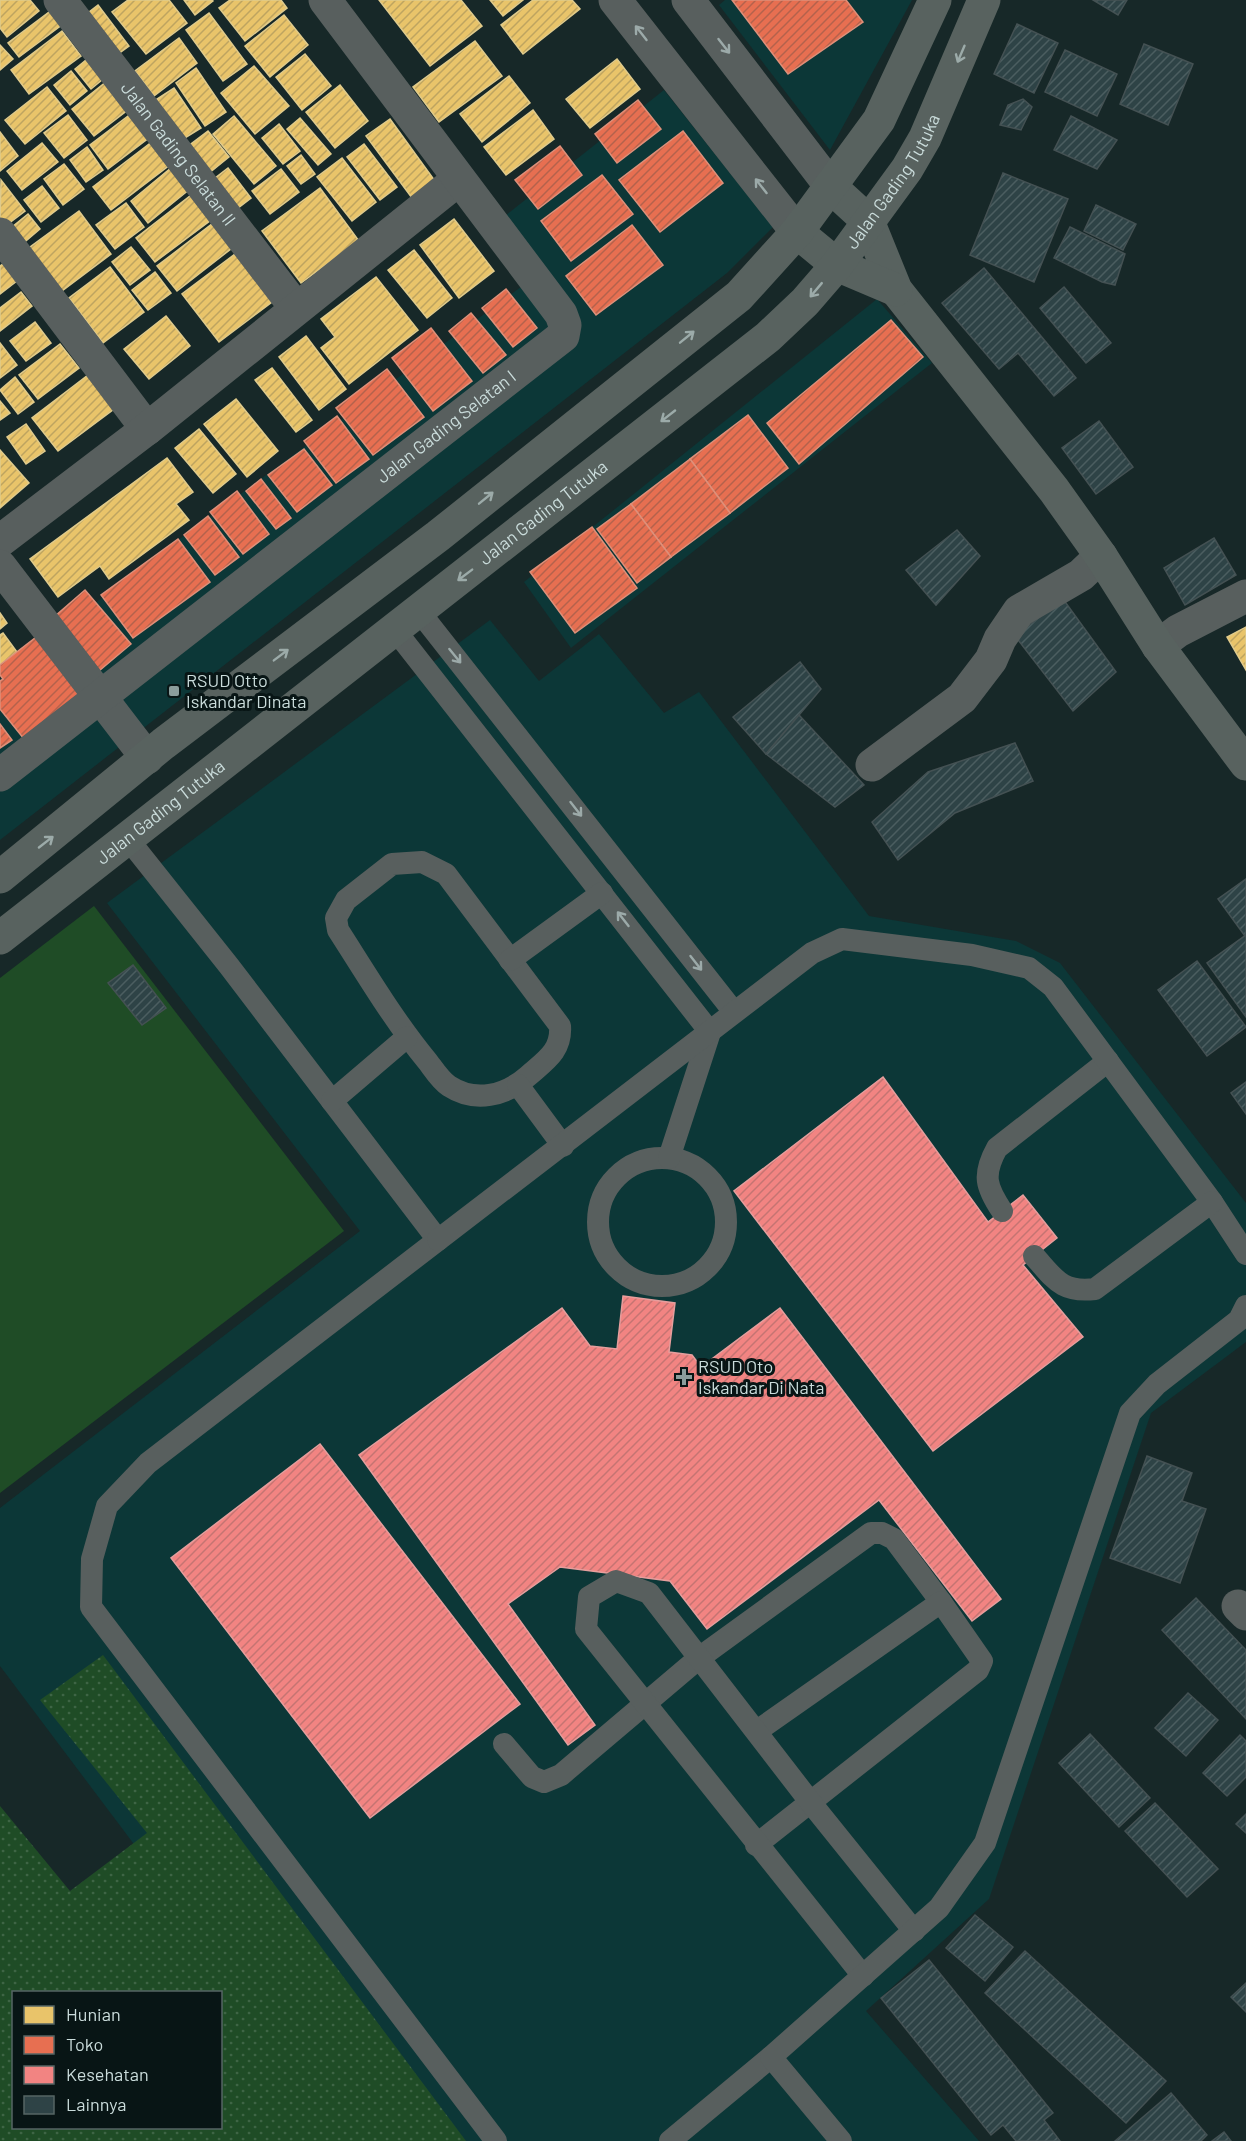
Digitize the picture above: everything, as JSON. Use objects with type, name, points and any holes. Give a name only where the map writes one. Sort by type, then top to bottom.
[{"type":"main road","points":[[0,877],[155,751],[438,536],[739,296],[797,232],[832,188],[879,120],[935,0]]},
{"type":"main road","name":"Jalan Gading Tutuka","points":[[0,938],[768,337],[805,302],[837,265],[907,170],[925,138],[984,0]]},
{"type":"main road","points":[[832,188],[868,221],[896,290],[1054,490],[1101,556],[1158,646],[1241,748]]},
{"type":"main road","points":[[797,232],[837,265],[896,290]]},
{"type":"main road","points":[[155,751],[196,786]]},
{"type":"street","name":"Jalan Gading Selatan II","points":[[60,0],[296,308]]},
{"type":"street","name":"Jalan Gading Selatan I","points":[[0,775],[563,336],[565,325],[561,314],[325,0]]},
{"type":"street","points":[[615,0],[797,232]]},
{"type":"street","points":[[688,0],[832,188]]},
{"type":"street","points":[[0,541],[147,429],[459,179]]},
{"type":"street","points":[[0,234],[147,429]]},
{"type":"street","points":[[872,765],[962,698],[991,660],[1000,639],[1019,611],[1081,575],[1101,556]]},
{"type":"street","points":[[0,566],[101,696],[155,751]]},
{"type":"street","points":[[1158,646],[1178,631],[1246,596]]},
{"type":"lane","points":[[407,620],[494,754],[710,1032]]},
{"type":"lane","points":[[407,620],[734,1012]]},
{"type":"lane","points":[[128,839],[229,966],[438,1240]]},
{"type":"lane","points":[[422,862],[446,874],[510,960],[560,1026],[561,1039],[555,1053],[518,1085],[484,1098],[467,1095],[447,1085],[407,1037],[338,930],[336,918],[346,900],[392,864],[422,862]]},
{"type":"lane","points":[[510,960],[602,893]]},
{"type":"lane","points":[[496,2141],[91,1607],[92,1559],[107,1506],[148,1463],[812,953],[842,939],[972,955],[1029,968],[1053,987],[1212,1202],[1246,1254]]},
{"type":"lane","points":[[669,1158],[710,1032]]},
{"type":"lane","points":[[332,1101],[407,1037]]},
{"type":"lane","points":[[1002,1211],[989,1191],[987,1166],[997,1148],[1108,1061]]},
{"type":"lane","points":[[518,1085],[563,1146]]},
{"type":"lane","points":[[669,1158],[690,1164],[708,1176],[721,1195],[727,1216],[725,1238],[717,1258],[701,1274],[682,1284],[660,1287],[639,1282],[621,1272],[607,1256],[599,1238],[598,1217],[602,1197],[621,1173],[649,1159],[669,1158]]},
{"type":"lane","points":[[1034,1256],[1062,1287],[1078,1291],[1095,1289],[1212,1202]]},
{"type":"lane","points":[[670,2141],[771,2057],[939,1908],[985,1843],[1130,1413],[1157,1384],[1239,1320],[1246,1306]]},
{"type":"lane","points":[[504,1744],[532,1777],[544,1782],[561,1775],[699,1658],[871,1533],[882,1533],[894,1539],[941,1602],[982,1661],[981,1666],[756,1845]]},
{"type":"lane","points":[[863,1976],[644,1705],[586,1629],[589,1597],[616,1581],[649,1593],[811,1803],[914,1931]]},
{"type":"lane","points":[[757,1731],[941,1602]]},
{"type":"lane","points":[[771,2057],[841,2141]]},
{"type":"shaded area","points":[[725,0],[912,0],[830,150],[719,5]]},
{"type":"shaded area","points":[[664,90],[773,227],[727,273],[0,840],[0,679],[124,580],[525,284],[486,231]]},
{"type":"shaded area","points":[[877,299],[932,363],[571,648],[524,582]]},
{"type":"shaded area","name":"RSUD Oto Iskandar Di Nata","points":[[490,620],[539,681],[599,634],[664,713],[699,692],[869,916],[1016,941],[1060,963],[1246,1203],[1246,1342],[1151,1413],[989,1899],[866,2011],[979,2141],[357,2141],[0,1666],[0,1508],[360,1231],[107,903]]},
{"type":"green space","points":[[94,906],[344,1231],[0,1493],[0,978]]},
{"type":"green space","points":[[103,1655],[466,2141],[0,2141],[0,1806],[70,1891],[147,1833],[40,1700]]},
{"type":"building: Hunian","points":[[0,0],[30,0],[39,11],[7,37],[0,28]]},
{"type":"building: Hunian","points":[[128,0],[169,0],[187,23],[146,54],[112,12]]},
{"type":"building: Hunian","points":[[184,0],[212,0],[213,1],[195,15]]},
{"type":"building: Hunian","points":[[230,0],[281,0],[287,8],[245,41],[219,8]]},
{"type":"building: Hunian","points":[[379,0],[461,0],[482,26],[430,66]]},
{"type":"building: Hunian","points":[[490,0],[523,0],[503,16]]},
{"type":"building: Hunian","points":[[533,0],[572,0],[580,9],[523,54],[501,25]]},
{"type":"building: Hunian","points":[[98,5],[129,46],[114,57],[84,16]]},
{"type":"building: Hunian","points":[[53,9],[63,24],[19,57],[8,43]]},
{"type":"building: Hunian","points":[[209,13],[247,64],[223,81],[186,30]]},
{"type":"building: Hunian","points":[[284,15],[308,45],[270,77],[245,46]]},
{"type":"building: Hunian","points":[[62,31],[81,56],[29,94],[11,70]]},
{"type":"building: Hunian","points":[[179,38],[197,63],[154,96],[135,71]]},
{"type":"building: Hunian","points":[[475,41],[502,76],[439,122],[413,87]]},
{"type":"building: Hunian","points":[[0,45],[13,59],[0,70]]},
{"type":"building: Hunian","points":[[305,54],[331,86],[302,110],[276,77]]},
{"type":"building: Hunian","points":[[92,55],[108,75],[91,89],[75,69]]},
{"type":"building: Hunian","points":[[617,59],[640,89],[590,128],[566,99]]},
{"type":"building: Hunian","points":[[254,66],[289,106],[255,134],[221,93]]},
{"type":"building: Hunian","points":[[196,68],[226,112],[205,126],[176,83]]},
{"type":"building: Hunian","points":[[71,71],[87,91],[70,105],[54,85]]},
{"type":"building: Hunian","points":[[509,76],[530,103],[482,142],[460,114]]},
{"type":"building: Hunian","points":[[107,81],[129,109],[94,136],[72,109]]},
{"type":"building: Hunian","points":[[340,85],[368,121],[335,148],[306,112]]},
{"type":"building: Hunian","points":[[47,87],[66,111],[25,144],[5,120]]},
{"type":"building: Hunian","points":[[174,88],[201,128],[180,141],[154,101]]},
{"type":"building: Hunian","points":[[533,110],[554,139],[506,175],[484,147]]},
{"type":"building: Hunian","points":[[132,113],[150,137],[108,169],[90,145]]},
{"type":"building: Hunian","points":[[68,115],[87,140],[64,158],[44,133]]},
{"type":"building: Hunian","points":[[234,116],[276,166],[254,184],[213,134]]},
{"type":"building: Hunian","points":[[300,118],[331,154],[318,165],[287,129]]},
{"type":"building: Hunian","points":[[390,119],[435,181],[412,198],[366,136]]},
{"type":"building: Hunian","points":[[279,124],[300,151],[283,164],[262,138]]},
{"type":"building: Hunian","points":[[208,131],[229,157],[208,174],[187,147]]},
{"type":"building: Hunian","points":[[0,132],[18,156],[0,171]]},
{"type":"building: Hunian","points":[[153,141],[171,164],[111,210],[93,187]]},
{"type":"building: Hunian","points":[[42,143],[58,162],[22,190],[7,171]]},
{"type":"building: Hunian","points":[[364,144],[397,187],[380,200],[347,157]]},
{"type":"building: Hunian","points":[[87,147],[103,170],[86,182],[70,160]]},
{"type":"building: Hunian","points":[[301,155],[315,174],[301,184],[287,166]]},
{"type":"building: Hunian","points":[[342,158],[376,202],[352,221],[317,177]]},
{"type":"building: Hunian","points":[[64,164],[84,189],[63,205],[44,179]]},
{"type":"building: Hunian","points":[[172,167],[190,189],[148,223],[131,201]]},
{"type":"building: Hunian","points":[[228,168],[251,198],[233,212],[210,182]]},
{"type":"building: Hunian","points":[[281,169],[299,192],[270,214],[252,191]]},
{"type":"building: Hunian","points":[[1,180],[25,211],[4,227],[0,222]]},
{"type":"building: Hunian","points":[[42,186],[59,208],[41,222],[24,200]]},
{"type":"building: Hunian","points":[[320,188],[359,241],[301,283],[262,231]]},
{"type":"building: Hunian","points":[[195,192],[215,217],[155,262],[136,238]]},
{"type":"building: Hunian","points":[[126,203],[144,227],[115,249],[96,225]]},
{"type":"building: Hunian","points":[[79,211],[111,254],[58,294],[26,250]]},
{"type":"building: Hunian","points":[[28,214],[40,229],[20,246],[7,231]]},
{"type":"building: Hunian","points":[[454,219],[494,271],[459,298],[420,245]]},
{"type":"building: Hunian","points":[[217,220],[236,245],[177,291],[157,266]]},
{"type":"building: Hunian","points":[[131,247],[150,270],[130,285],[112,262]]},
{"type":"building: Hunian","points":[[414,250],[452,298],[427,318],[388,270]]},
{"type":"building: Hunian","points":[[239,251],[276,299],[219,342],[182,294]]},
{"type":"building: Hunian","points":[[3,264],[17,281],[0,294],[0,266]]},
{"type":"building: Hunian","points":[[110,267],[144,312],[103,343],[69,298]]},
{"type":"building: Hunian","points":[[155,272],[171,293],[148,310],[132,290]]},
{"type":"building: Hunian","points":[[376,277],[418,330],[349,384],[321,348],[335,337],[321,319]]},
{"type":"building: Hunian","points":[[21,292],[32,306],[0,331],[0,308]]},
{"type":"building: Hunian","points":[[166,316],[190,346],[149,379],[124,349]]},
{"type":"building: Hunian","points":[[35,322],[51,343],[26,361],[10,341]]},
{"type":"building: Hunian","points":[[306,336],[346,389],[319,410],[279,357]]},
{"type":"building: Hunian","points":[[0,343],[17,365],[0,378]]},
{"type":"building: Hunian","points":[[60,344],[79,368],[38,399],[19,375]]},
{"type":"building: Hunian","points":[[272,368],[312,420],[296,432],[255,380]]},
{"type":"building: Hunian","points":[[88,375],[114,409],[58,451],[32,418]]},
{"type":"building: Hunian","points":[[15,377],[34,402],[18,414],[0,390]]},
{"type":"building: Hunian","points":[[236,399],[278,451],[247,477],[204,424]]},
{"type":"building: Hunian","points":[[0,401],[10,413],[0,420]]},
{"type":"building: Hunian","points":[[26,424],[45,451],[26,464],[7,437]]},
{"type":"building: Hunian","points":[[199,429],[236,474],[213,493],[175,448]]},
{"type":"building: Hunian","points":[[0,450],[29,483],[0,508]]},
{"type":"building: Hunian","points":[[167,458],[193,492],[176,504],[189,520],[109,579],[100,566],[58,597],[30,559]]},
{"type":"building: Hunian","points":[[0,613],[7,623],[0,629]]},
{"type":"building: Hunian","points":[[1246,627],[1246,670],[1227,637]]},
{"type":"building: Hunian","points":[[3,633],[17,652],[0,665],[0,635]]},
{"type":"building: Toko","points":[[732,0],[846,0],[863,22],[788,74]]},
{"type":"building: Toko","points":[[638,100],[661,129],[617,163],[595,134]]},
{"type":"building: Toko","points":[[683,131],[723,183],[660,232],[619,180]]},
{"type":"building: Toko","points":[[560,146],[582,175],[538,209],[515,180]]},
{"type":"building: Toko","points":[[602,175],[633,214],[571,261],[541,221]]},
{"type":"building: Toko","points":[[632,225],[663,265],[596,315],[566,276]]},
{"type":"building: Toko","points":[[506,289],[537,328],[513,347],[482,308]]},
{"type":"building: Toko","points":[[471,313],[506,355],[483,373],[449,331]]},
{"type":"building: Toko","points":[[891,320],[923,357],[799,464],[767,423]]},
{"type":"building: Toko","points":[[431,328],[472,381],[433,411],[392,358]]},
{"type":"building: Toko","points":[[387,369],[424,417],[373,455],[336,408]]},
{"type":"building: Toko","points":[[748,415],[788,468],[730,513],[690,459]]},
{"type":"building: Toko","points":[[337,416],[369,459],[336,483],[304,441]]},
{"type":"building: Toko","points":[[304,449],[332,485],[297,512],[268,475]]},
{"type":"building: Toko","points":[[690,459],[730,513],[671,557],[631,504]]},
{"type":"building: Toko","points":[[261,479],[291,518],[276,529],[246,491]]},
{"type":"building: Toko","points":[[237,491],[269,534],[243,554],[210,512]]},
{"type":"building: Toko","points":[[631,504],[671,557],[637,583],[597,529]]},
{"type":"building: Toko","points":[[208,516],[239,557],[215,575],[184,535]]},
{"type":"building: Toko","points":[[592,527],[637,588],[575,633],[530,572]]},
{"type":"building: Toko","points":[[178,539],[210,582],[133,638],[101,595]]},
{"type":"building: Toko","points":[[85,590],[131,644],[93,676],[47,623]]},
{"type":"building: Toko","points":[[44,631],[89,688],[24,739],[0,709],[0,681],[3,679],[0,675],[0,665]]},
{"type":"building: Toko","points":[[0,724],[12,740],[0,748]]},
{"type":"building: Kesehatan","points":[[883,1077],[988,1222],[1023,1195],[1057,1238],[1023,1265],[1083,1337],[933,1451],[734,1191]]},
{"type":"building: Kesehatan","points":[[623,1296],[675,1303],[669,1352],[692,1355],[701,1367],[780,1308],[1001,1599],[972,1621],[879,1500],[707,1629],[670,1581],[560,1567],[508,1604],[595,1725],[568,1745],[359,1455],[562,1308],[590,1346],[617,1349]]},
{"type":"building: Kesehatan","points":[[320,1444],[520,1704],[370,1818],[171,1558]]},
{"type":"building: Lainnya","points":[[1093,0],[1127,0],[1118,15]]},
{"type":"building: Lainnya","points":[[1017,24],[1058,43],[1034,93],[994,74]]},
{"type":"building: Lainnya","points":[[1144,44],[1193,64],[1168,125],[1120,104]]},
{"type":"building: Lainnya","points":[[1065,50],[1117,74],[1097,116],[1045,92]]},
{"type":"building: Lainnya","points":[[1023,99],[1032,107],[1021,130],[1000,125],[1008,105]]},
{"type":"building: Lainnya","points":[[1071,116],[1117,140],[1097,169],[1054,150]]},
{"type":"building: Lainnya","points":[[1003,173],[1068,199],[1034,282],[970,255]]},
{"type":"building: Lainnya","points":[[1096,205],[1136,224],[1123,250],[1084,231]]},
{"type":"building: Lainnya","points":[[1070,227],[1125,254],[1115,285],[1102,282],[1054,258]]},
{"type":"building: Lainnya","points":[[984,268],[1076,378],[1054,396],[1018,353],[999,369],[942,303]]},
{"type":"building: Lainnya","points":[[1064,287],[1111,343],[1086,363],[1040,308]]},
{"type":"building: Lainnya","points":[[1099,421],[1133,467],[1096,494],[1062,448]]},
{"type":"building: Lainnya","points":[[957,530],[980,556],[936,605],[906,570]]},
{"type":"building: Lainnya","points":[[1214,538],[1236,575],[1185,605],[1164,568]]},
{"type":"building: Lainnya","points":[[1063,599],[1116,672],[1073,711],[1015,636]]},
{"type":"building: Lainnya","points":[[800,662],[821,689],[766,754],[733,717]]},
{"type":"building: Lainnya","points":[[799,715],[864,785],[835,807],[766,754]]},
{"type":"building: Lainnya","points":[[1015,743],[1033,781],[955,813],[898,860],[872,822],[928,772]]},
{"type":"building: Lainnya","points":[[1246,879],[1246,935],[1245,936],[1218,899]]},
{"type":"building: Lainnya","points":[[1246,935],[1246,1017],[1207,963]]},
{"type":"building: Lainnya","points":[[1197,961],[1246,1027],[1207,1056],[1158,990]]},
{"type":"building: Lainnya","points":[[133,965],[166,1008],[142,1025],[108,983]]},
{"type":"building: Lainnya","points":[[1246,1082],[1246,1114],[1231,1093]]},
{"type":"building: Lainnya","points":[[1147,1456],[1192,1473],[1182,1501],[1206,1509],[1180,1583],[1110,1558]]},
{"type":"building: Lainnya","points":[[1196,1598],[1246,1650],[1246,1719],[1162,1630]]},
{"type":"building: Lainnya","points":[[1188,1693],[1218,1720],[1186,1756],[1155,1728]]},
{"type":"building: Lainnya","points":[[1090,1734],[1150,1798],[1119,1827],[1059,1763]]},
{"type":"building: Lainnya","points":[[1240,1735],[1246,1741],[1246,1777],[1227,1796],[1203,1773]]},
{"type":"building: Lainnya","points":[[1155,1803],[1218,1869],[1187,1897],[1125,1831]]},
{"type":"building: Lainnya","points":[[1246,1814],[1246,1833],[1236,1824]]},
{"type":"building: Lainnya","points":[[975,1915],[1013,1947],[985,1981],[946,1948]]},
{"type":"building: Lainnya","points":[[1025,1951],[1166,2081],[1126,2123],[985,1993]]},
{"type":"building: Lainnya","points":[[929,1960],[1053,2113],[1044,2120],[1060,2141],[1016,2141],[1003,2125],[991,2135],[881,1998]]},
{"type":"building: Lainnya","points":[[1246,1983],[1246,2012],[1231,1997]]},
{"type":"building: Lainnya","points":[[1171,2093],[1207,2135],[1201,2141],[1115,2141]]},
{"type":"building: Lainnya","points":[[1224,2132],[1231,2141],[1212,2141]]},
{"type":"place","name":"RSUD Otto Iskandar Dinata","points":[[174,691]]},
{"type":"place","name":"RSUD Oto Iskandar Di Nata","points":[[684,1377]]}]
